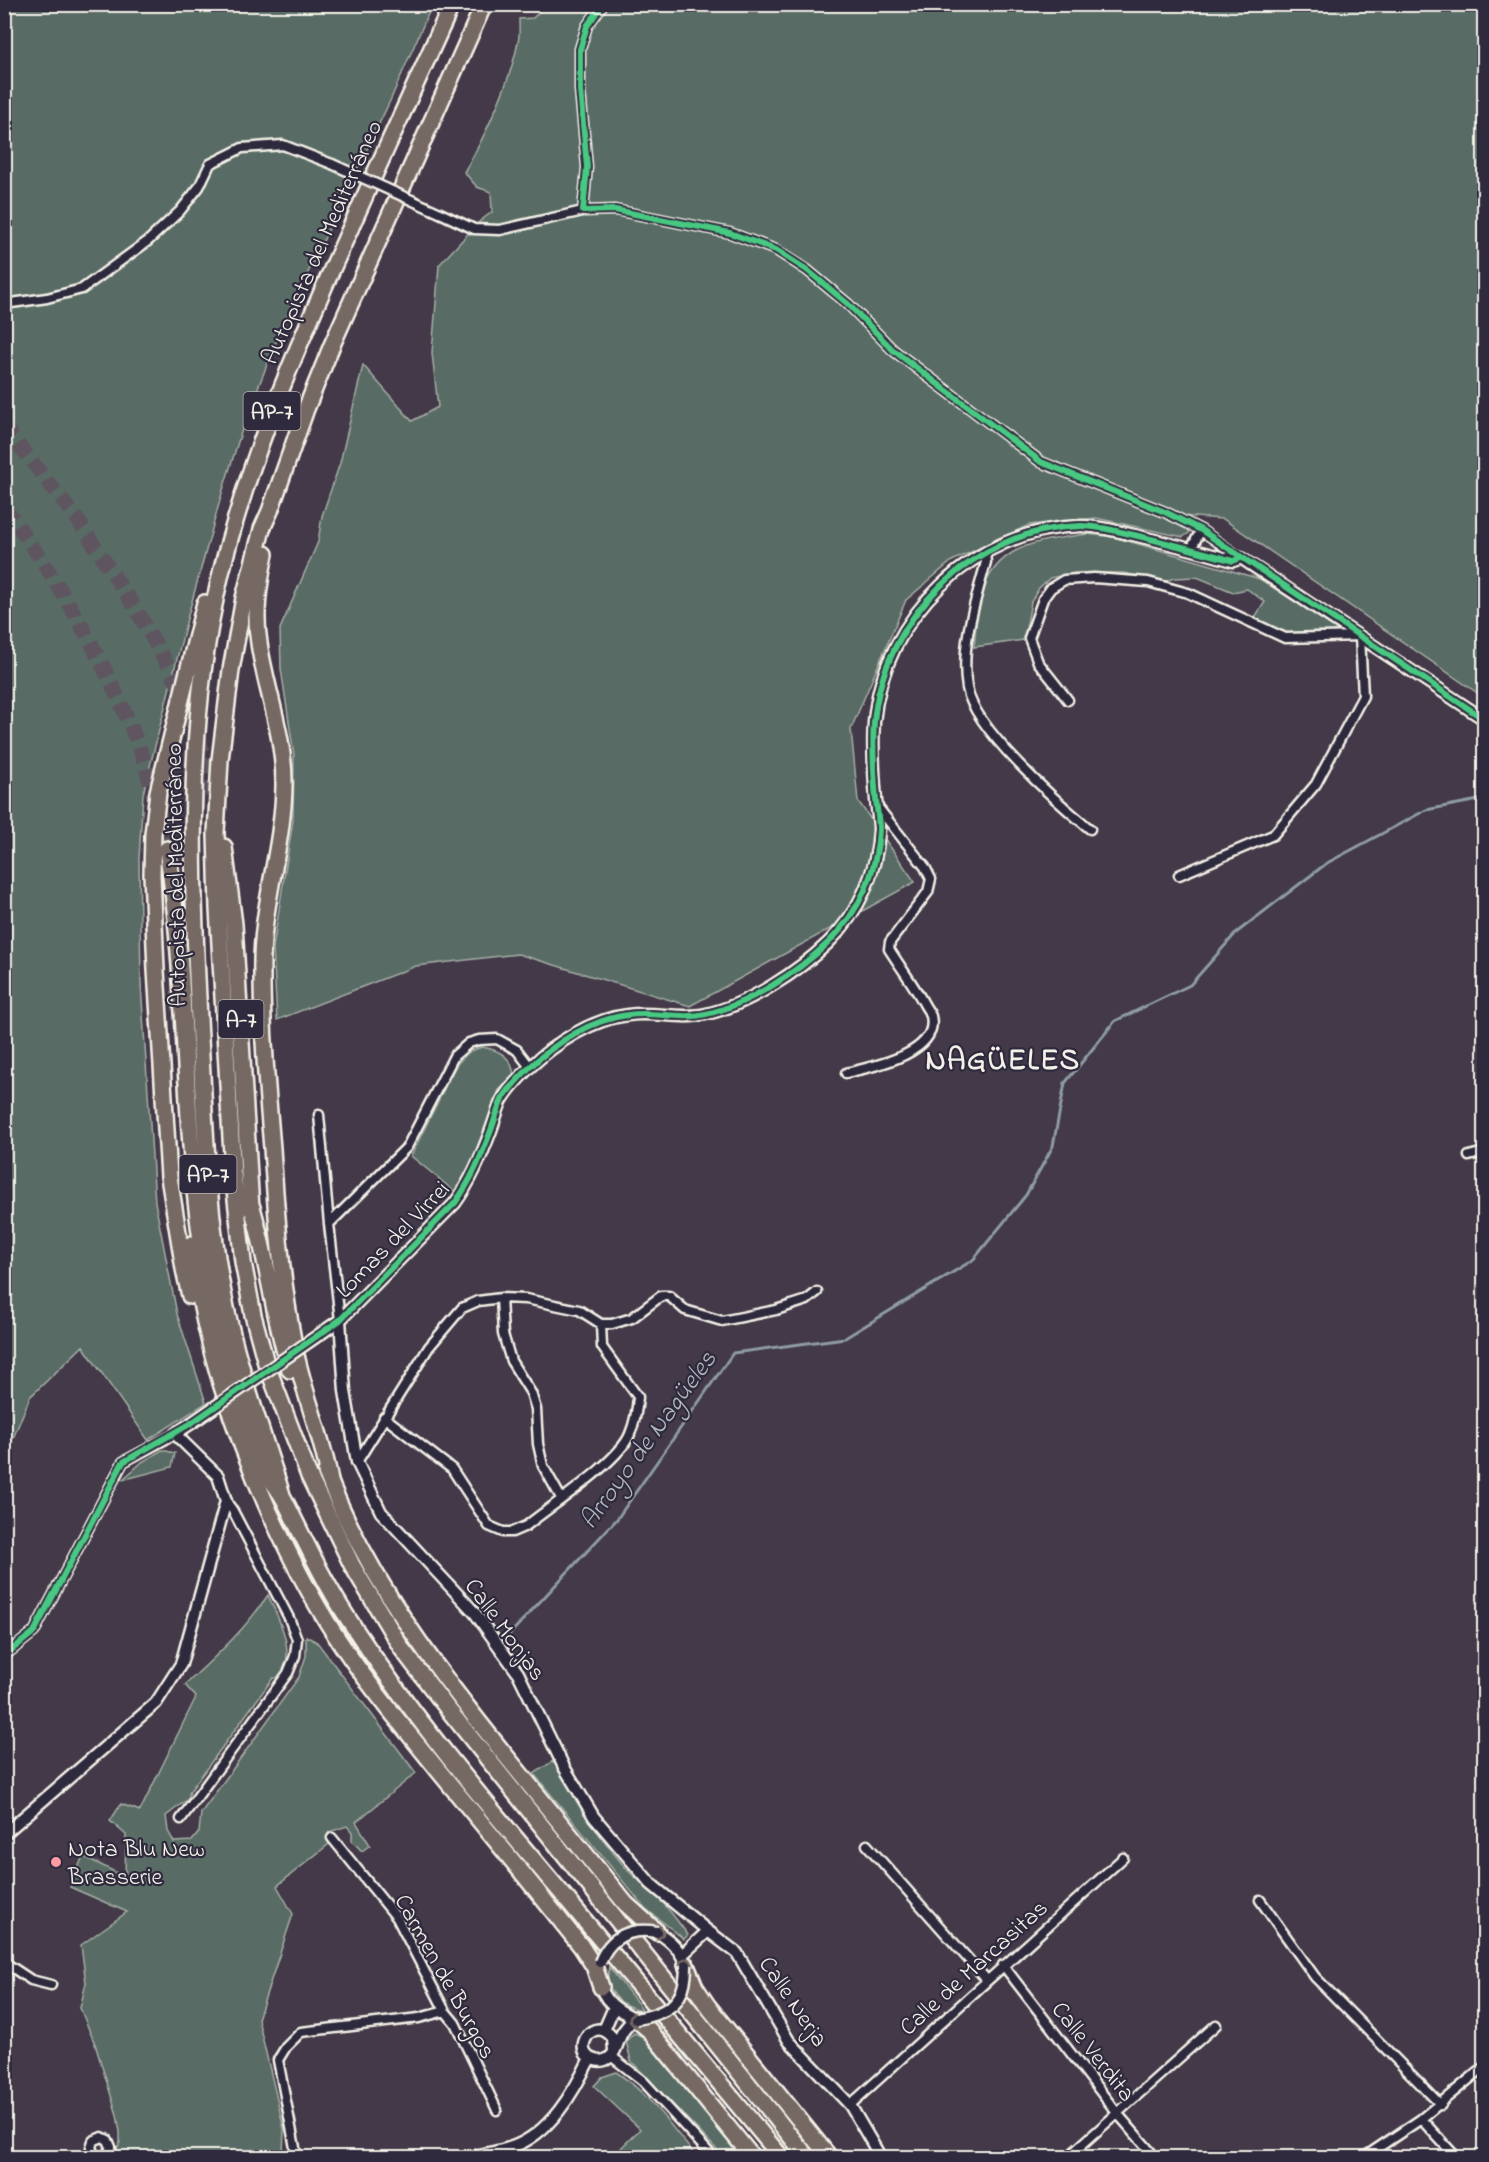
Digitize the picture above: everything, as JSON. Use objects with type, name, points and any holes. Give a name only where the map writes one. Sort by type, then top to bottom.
[{"type":"highway","name":"Autopista del Mediterráneo","points":[[282,1495],[254,1413],[223,1292],[212,1218],[206,1148],[194,910],[194,785],[201,683],[208,634],[238,510],[273,410],[304,333],[452,4]]},
{"type":"highway","name":"Autopista del Mediterráneo","points":[[279,1395],[266,1363],[255,1325],[243,1262],[232,1173],[218,909],[220,760],[231,670],[244,598],[262,529],[306,409],[332,345],[484,4]]},
{"type":"highway","points":[[219,1382],[208,1362],[194,1311],[184,1269],[169,1177],[152,874],[153,834],[158,792],[220,544],[223,534],[238,510]]},
{"type":"highway","points":[[270,511],[257,611],[258,641],[281,739],[284,787],[280,836],[262,946],[264,1052],[283,1278],[293,1342],[308,1400],[326,1455],[330,1481]]},
{"type":"highway","name":"A-7","points":[[219,836],[230,879],[234,924],[250,1201],[255,1249],[275,1357],[279,1395]]},
{"type":"highway","name":"A-7","points":[[166,849],[176,913],[192,1167],[202,1248],[223,1346],[245,1420],[262,1466],[282,1495]]},
{"type":"highway","points":[[192,1167],[187,1196],[194,1262],[208,1339],[219,1382],[252,1473],[284,1544],[344,1649],[397,1719],[581,1946],[594,1966],[601,1987]]},
{"type":"highway","points":[[250,1201],[260,1233],[269,1289],[283,1349],[300,1402],[330,1481],[356,1538],[385,1591],[442,1675],[626,1904],[657,1932]]},
{"type":"highway","points":[[279,1395],[309,1476],[323,1506],[352,1565],[402,1648],[447,1708],[808,2157]]},
{"type":"highway","points":[[282,1495],[327,1585],[348,1619],[425,1725],[505,1825],[782,2157]]},
{"type":"highway","points":[[684,1960],[695,1987],[707,2005],[830,2157]]},
{"type":"highway","points":[[635,2018],[649,2031],[753,2157]]},
{"type":"street","points":[[583,211],[587,167],[580,90],[580,49],[586,27],[603,4]]},
{"type":"street","points":[[4,304],[47,298],[82,289],[148,241],[180,211],[199,187],[210,164],[242,148],[283,145],[332,164],[474,229],[500,230],[583,211],[615,210],[730,233],[776,250],[807,270],[848,304],[893,350],[1041,462],[1165,512],[1201,530],[1485,719]]},
{"type":"street","name":"Lomas del Virrei","points":[[175,1434],[340,1320],[455,1203],[469,1184],[478,1165],[502,1100],[530,1067],[571,1036],[594,1024],[629,1014],[704,1015],[740,1004],[785,978],[829,942],[853,913],[870,882],[879,828],[873,765],[874,723],[884,677],[898,642],[922,604],[965,565],[985,553],[1028,534],[1054,528],[1081,526],[1099,527],[1233,561],[1241,558]]},
{"type":"street","points":[[1191,549],[1201,530]]},
{"type":"street","points":[[985,553],[986,562],[970,617],[966,654],[968,690],[982,722],[1029,773],[1090,829]]},
{"type":"street","points":[[1068,700],[1038,662],[1029,638],[1043,599],[1051,588],[1064,580],[1094,578],[1148,582],[1188,593],[1285,638],[1360,636]]},
{"type":"street","points":[[1179,875],[1273,835],[1316,784],[1363,696],[1360,636]]},
{"type":"street","points":[[846,1074],[898,1060],[913,1051],[930,1033],[932,1017],[915,986],[890,949],[890,942],[928,892],[931,879],[926,867],[876,805]]},
{"type":"street","points":[[329,1224],[407,1147],[454,1056],[469,1043],[497,1039],[517,1050],[530,1067]]},
{"type":"street","points":[[320,1115],[340,1320]]},
{"type":"street","points":[[1469,1156],[1485,1152]]},
{"type":"street","points":[[357,1462],[429,1347],[462,1308],[478,1301],[501,1298],[526,1299],[579,1310],[601,1324],[612,1324],[632,1318],[661,1296],[669,1296],[685,1310],[722,1321],[776,1310],[807,1300],[817,1292]]},
{"type":"street","points":[[501,1298],[503,1334],[511,1360],[531,1393],[536,1409],[538,1444],[543,1466],[561,1498]]},
{"type":"street","name":"Calle Monjas","points":[[340,1320],[345,1390],[357,1462],[381,1512],[475,1613],[518,1673],[564,1767],[594,1817],[651,1884],[708,1931]]},
{"type":"street","points":[[384,1417],[452,1469],[482,1518],[494,1529],[512,1533],[526,1526],[614,1458],[630,1435],[638,1397],[602,1347],[601,1324]]},
{"type":"street","points":[[4,1656],[34,1632],[123,1462],[175,1434],[218,1476],[226,1501],[233,1510],[290,1618],[297,1639],[296,1656],[288,1673],[181,1819]]},
{"type":"street","points":[[4,1834],[156,1703],[181,1664],[226,1501]]},
{"type":"street","name":"Carmen de Burgos","points":[[332,1838],[397,1918],[445,2011],[455,2024],[497,2110]]},
{"type":"street","points":[[867,1845],[987,1979]]},
{"type":"street","name":"Calle de Marcasitas","points":[[850,2105],[1123,1858]]},
{"type":"street","points":[[1260,1900],[1315,1977],[1441,2105]]},
{"type":"street","points":[[633,1931],[657,1932],[672,1941],[684,1960],[686,1981],[681,1996],[670,2008],[657,2016],[635,2018],[614,2007],[606,1998],[601,1987],[600,1962],[604,1951],[622,1935],[633,1931]]},
{"type":"street","points":[[684,1960],[708,1931]]},
{"type":"street","name":"Calle Nerja","points":[[708,1931],[737,1953],[789,2041],[850,2105],[881,2157]]},
{"type":"street","points":[[4,1962],[31,1980],[51,1985]]},
{"type":"street","name":"Calle Verdita","points":[[1004,1965],[1117,2113],[1156,2157]]},
{"type":"street","points":[[604,2030],[614,2007]]},
{"type":"street","points":[[297,2157],[278,2060],[286,2047],[302,2032],[419,2018],[445,2011]]},
{"type":"street","points":[[635,2018],[623,2031],[613,2053],[605,2060],[597,2061],[585,2052],[583,2045],[590,2032],[604,2030],[613,2038],[613,2053],[643,2081],[714,2157]]},
{"type":"street","points":[[1067,2157],[1216,2025]]},
{"type":"street","points":[[467,2157],[513,2147],[527,2140],[548,2123],[573,2093],[590,2058]]},
{"type":"street","points":[[1363,2157],[1441,2105],[1485,2067]]},
{"type":"street","points":[[1422,2119],[1456,2157]]},
{"type":"green space","points":[[547,4],[1484,5],[1484,694],[1482,696],[1223,519],[1164,515],[1187,528],[1189,533],[1183,537],[1096,518],[1029,525],[952,561],[906,600],[851,729],[858,801],[915,882],[690,1006],[518,954],[416,966],[277,1020],[273,948],[293,820],[294,755],[281,669],[280,629],[318,542],[322,516],[340,463],[363,365],[412,421],[438,407],[432,353],[439,265],[480,221],[492,212],[491,192],[477,187],[464,172],[480,143],[503,91],[519,39],[519,19],[533,18]]},
{"type":"green space","points":[[5,5],[432,5],[390,101],[282,327],[244,423],[187,619],[143,794],[139,858],[141,984],[155,1202],[177,1314],[206,1403],[148,1440],[83,1346],[30,1397],[5,1458]]},
{"type":"green space","points":[[1087,534],[1114,537],[1274,583],[1337,627],[1341,633],[1317,631],[1283,635],[1253,620],[1265,602],[1247,589],[1233,592],[1197,577],[1174,578],[1166,581],[1123,573],[1075,573],[1050,578],[1039,588],[1031,602],[1024,640],[974,647],[977,612],[982,592],[999,563],[1024,547],[1038,542]]},
{"type":"green space","points":[[482,1047],[504,1056],[511,1064],[514,1077],[499,1090],[468,1172],[454,1191],[411,1156],[456,1065],[470,1051]]},
{"type":"green space","points":[[162,1450],[175,1453],[172,1467],[122,1480],[142,1462]]},
{"type":"green space","points":[[268,1595],[287,1646],[285,1668],[280,1678],[273,1678],[190,1791],[188,1799],[166,1816],[168,1831],[174,1842],[192,1841],[199,1832],[201,1813],[299,1677],[306,1656],[306,1636],[317,1642],[416,1773],[356,1822],[370,1845],[362,1851],[352,1841],[352,1832],[347,1826],[329,1832],[327,1837],[329,1844],[277,1886],[293,1914],[258,2019],[284,2129],[283,2153],[275,2157],[110,2157],[120,2142],[120,2132],[95,2044],[80,2008],[86,1983],[81,1945],[127,1912],[70,1887],[83,1856],[125,1877],[126,1835],[110,1821],[121,1804],[140,1811],[196,1697],[185,1685],[240,1631]]},
{"type":"green space","points":[[553,1761],[605,1842],[628,1871],[667,1907],[688,1935],[684,1939],[645,1908],[534,1774]]},
{"type":"green space","points":[[609,1967],[643,2010],[621,2001],[611,1990]]},
{"type":"green space","points":[[634,2033],[641,2036],[650,2046],[742,2157],[724,2157],[631,2061],[626,2041]]},
{"type":"green space","points":[[616,2072],[650,2101],[697,2157],[629,2157],[621,2148],[640,2129],[594,2086],[602,2077]]},
{"type":"waterway","name":"Arroyo de Nagüeles","points":[[508,1636],[617,1519],[733,1353],[845,1338],[973,1260],[1026,1195],[1053,1146],[1065,1083],[1115,1021],[1190,985],[1236,933],[1327,863],[1426,810],[1484,799]]},
{"type":"tunnel","points":[[4,426],[77,519],[136,609],[177,682],[200,743],[216,809]]},
{"type":"tunnel","points":[[4,507],[42,560],[107,674],[139,748],[167,849]]},
{"type":"cycle path","points":[[603,4],[587,26],[580,49],[580,90],[587,167],[583,211],[615,210],[730,233],[776,250],[807,270],[848,304],[893,350],[1041,462],[1165,512],[1201,530],[1484,719]]},
{"type":"cycle path","points":[[4,1656],[34,1632],[123,1462],[190,1424],[340,1320],[455,1203],[479,1161],[502,1100],[539,1059],[562,1041],[588,1027],[614,1017],[638,1014],[697,1016],[739,1003],[788,976],[817,953],[840,930],[864,891],[878,846],[879,826],[873,742],[881,684],[895,647],[916,614],[941,585],[971,561],[1005,543],[1042,531],[1081,526],[1121,532],[1233,561],[1241,558]]},
{"type":"place","name":"Nota Blu New Brasserie","points":[[56,1862]]},
{"type":"district","name":"NAGÜELES","points":[[1003,1059]]}]
